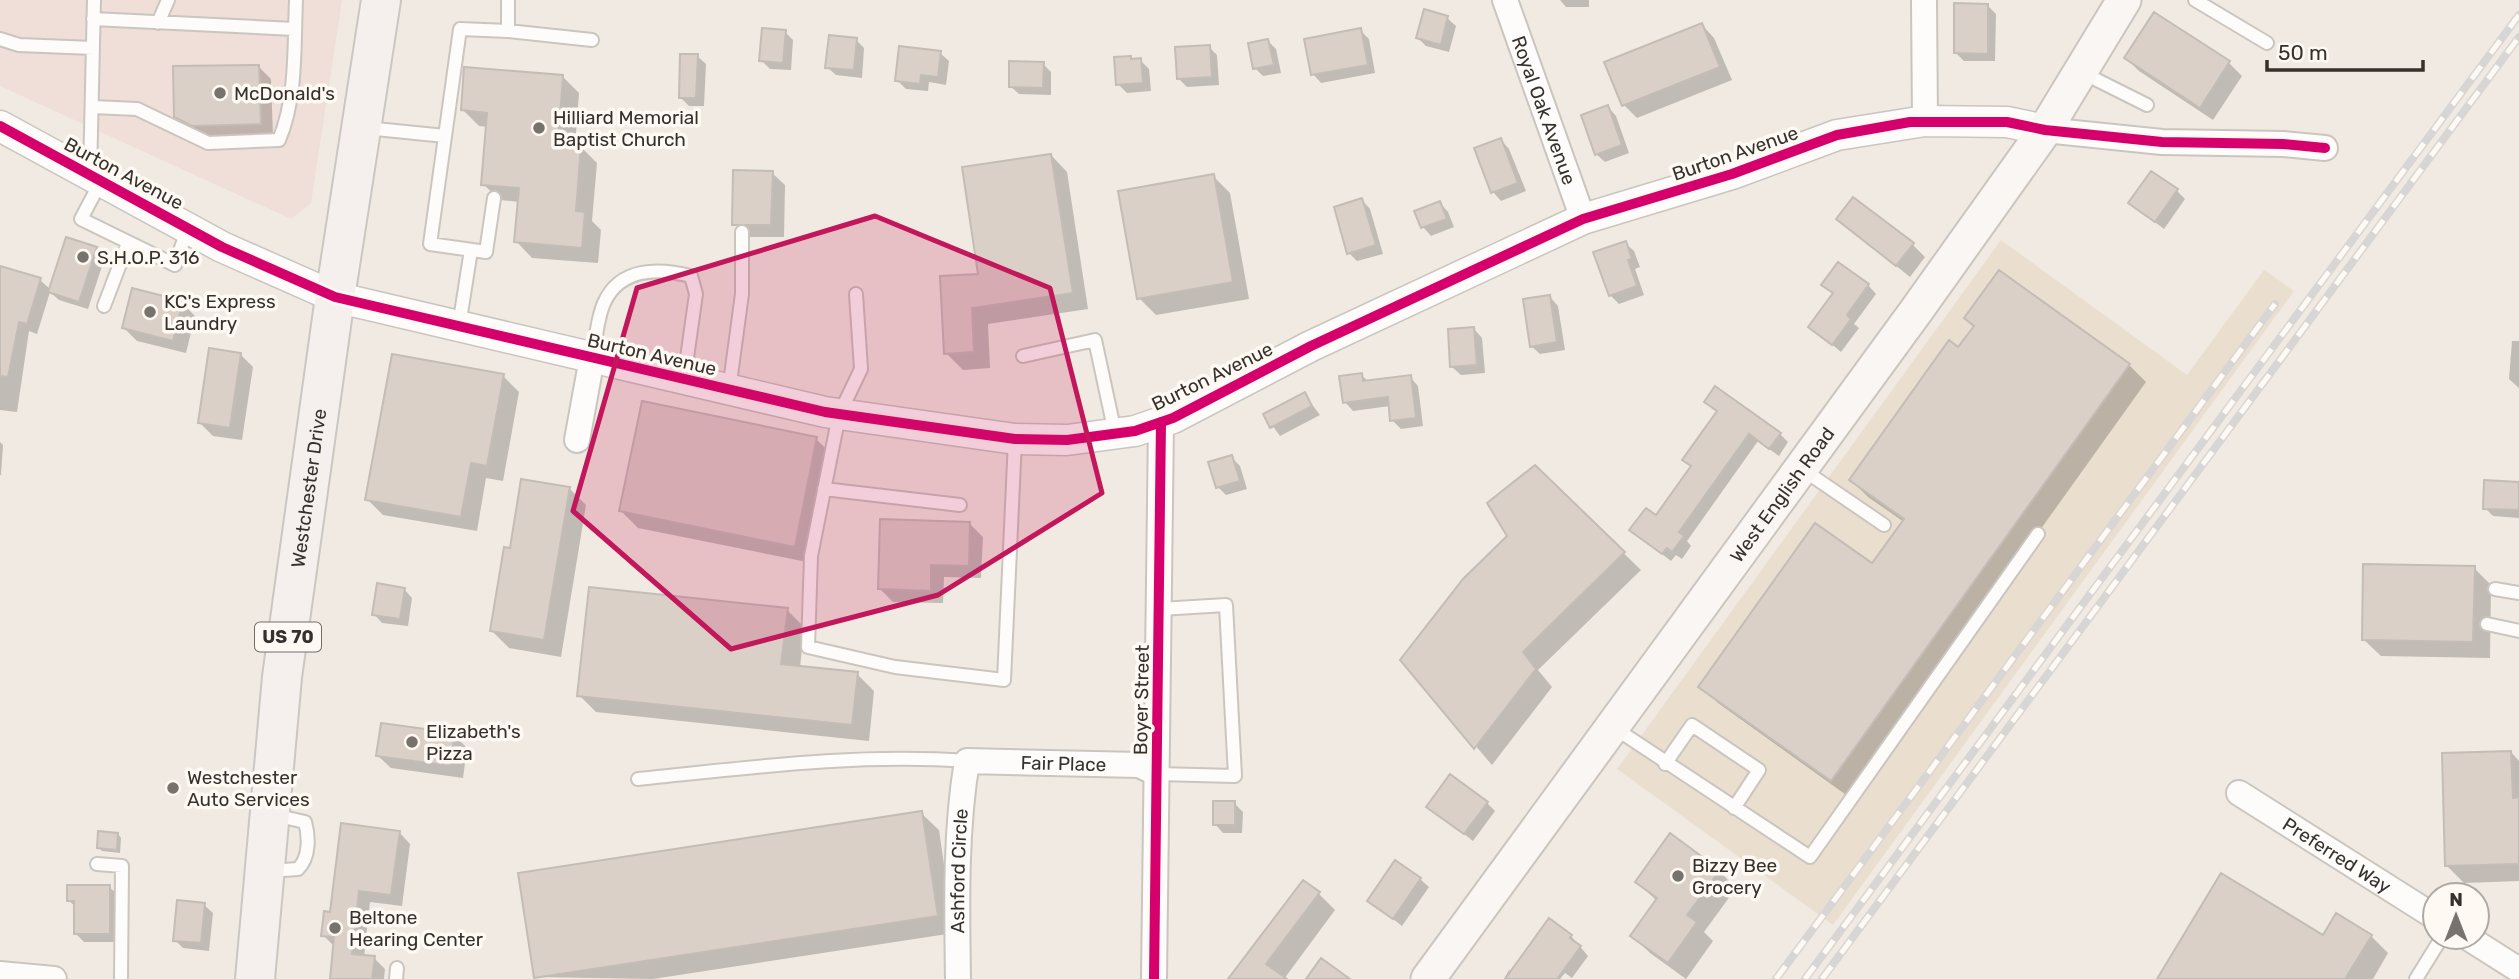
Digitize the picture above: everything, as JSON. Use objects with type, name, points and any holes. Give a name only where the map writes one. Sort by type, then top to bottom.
[{"type":"main road","name":"Westchester Drive","points":[[256,979],[282,677],[335,297],[381,0]]},
{"type":"main road","name":"West English Road","points":[[1428,979],[1802,468],[2045,130],[2124,0]]},
{"type":"street","name":"Royal Oak Avenue","points":[[1505,0],[1583,219]]},
{"type":"street","points":[[1924,0],[1925,121]]},
{"type":"street","name":"Burton Avenue","points":[[3,136],[95,178],[188,228],[335,297],[839,415],[1015,439],[1067,440],[1115,434],[1161,422],[1311,346],[1583,219],[1732,174],[1837,135],[1925,121],[2007,122],[2045,130],[2162,142],[2283,144],[2325,148]]},
{"type":"street","points":[[576,440],[592,358]]},
{"type":"street","name":"Boyer Street","points":[[1154,979],[1161,422]]},
{"type":"street","name":"Fair Place","points":[[967,761],[1139,765],[1158,774]]},
{"type":"street","name":"Ashford Circle","points":[[958,979],[962,792],[967,761]]},
{"type":"street","name":"Preferred Way","points":[[2239,793],[2421,908]]},
{"type":"street","points":[[2488,951],[2519,970]]},
{"type":"street","points":[[9,976],[54,979]]},
{"type":"lane","points":[[94,0],[95,178],[80,219],[175,265],[188,228]]},
{"type":"lane","points":[[159,23],[168,0]]},
{"type":"lane","points":[[93,107],[137,109],[208,142],[279,141],[286,114],[296,0]]},
{"type":"lane","points":[[508,0],[508,31]]},
{"type":"lane","points":[[2195,0],[2267,43]]},
{"type":"lane","points":[[93,19],[295,29]]},
{"type":"lane","points":[[494,198],[486,252],[430,244],[460,29],[592,40]]},
{"type":"lane","points":[[0,39],[19,45],[93,48]]},
{"type":"lane","points":[[2081,72],[2147,105]]},
{"type":"lane","points":[[362,127],[445,136]]},
{"type":"lane","points":[[729,390],[742,294],[742,232]]},
{"type":"lane","points":[[104,306],[128,243]]},
{"type":"lane","points":[[459,326],[471,250]]},
{"type":"lane","points":[[592,358],[604,302],[625,278],[660,269],[691,276],[696,294],[684,379]]},
{"type":"lane","points":[[856,294],[861,369],[839,415],[811,556],[808,647],[895,667],[1003,680],[1015,439]]},
{"type":"lane","points":[[1023,356],[1096,340],[1115,434]]},
{"type":"lane","points":[[1802,468],[1884,525]]},
{"type":"lane","points":[[824,489],[960,505]]},
{"type":"lane","points":[[1613,727],[1665,764],[1810,857],[2038,534]]},
{"type":"lane","points":[[2495,589],[2519,593]]},
{"type":"lane","points":[[1158,774],[1235,776],[1226,605],[1160,609]]},
{"type":"lane","points":[[2487,624],[2519,631]]},
{"type":"lane","points":[[1665,764],[1692,726],[1759,770],[1734,808]]},
{"type":"lane","points":[[638,779],[779,765],[926,758],[967,761]]},
{"type":"lane","points":[[97,864],[122,866],[121,979]]},
{"type":"lane","points":[[2416,979],[2433,951]]},
{"type":"highlighted area","points":[[875,216],[1050,288],[1102,493],[938,595],[731,649],[573,511],[637,288]]},
{"type":"shaded area","points":[[0,0],[342,0],[311,203],[291,219],[0,86]]},
{"type":"shaded area","points":[[2001,240],[2187,375],[2264,270],[2294,291],[1833,925],[1617,769]]},
{"type":"building","points":[[1954,3],[1988,4],[1988,54],[1954,53]]},
{"type":"building","points":[[1424,9],[1448,16],[1441,45],[1416,38]]},
{"type":"building","points":[[2154,12],[2230,61],[2200,108],[2124,58]]},
{"type":"building","points":[[1702,23],[1720,67],[1622,106],[1604,62]]},
{"type":"building","points":[[762,28],[786,30],[783,63],[759,61]]},
{"type":"building","points":[[1361,28],[1368,65],[1311,75],[1304,39]]},
{"type":"building","points":[[829,35],[857,38],[854,70],[825,68]]},
{"type":"building","points":[[1268,39],[1274,65],[1253,69],[1248,43]]},
{"type":"building","points":[[1210,45],[1212,77],[1177,79],[1175,47]]},
{"type":"building","points":[[899,46],[941,51],[938,77],[921,75],[920,84],[895,81]]},
{"type":"building","points":[[680,54],[698,54],[696,98],[679,98]]},
{"type":"building","points":[[1131,56],[1131,59],[1141,58],[1143,83],[1116,85],[1114,57]]},
{"type":"building","points":[[1009,61],[1044,62],[1043,88],[1009,87]]},
{"type":"building","points":[[259,65],[261,124],[192,126],[174,117],[173,66]]},
{"type":"building","name":"Hilliard Memorial Baptist Church","points":[[464,67],[563,75],[558,143],[581,145],[576,211],[585,212],[582,248],[514,242],[519,188],[481,185],[487,113],[461,110]]},
{"type":"building","points":[[1608,105],[1622,145],[1595,155],[1581,115]]},
{"type":"building","points":[[1501,138],[1518,183],[1491,193],[1474,148]]},
{"type":"building","points":[[1051,154],[1073,293],[972,308],[974,352],[944,354],[940,276],[978,274],[962,167]]},
{"type":"building","points":[[733,170],[773,171],[771,225],[732,225]]},
{"type":"building","points":[[2151,171],[2178,189],[2155,222],[2128,203]]},
{"type":"building","points":[[1214,174],[1233,282],[1137,299],[1118,191]]},
{"type":"building","points":[[1853,197],[1914,243],[1896,266],[1836,219]]},
{"type":"building","points":[[1362,198],[1376,245],[1347,254],[1334,207]]},
{"type":"building","points":[[1440,201],[1447,219],[1421,228],[1414,211]]},
{"type":"building","points":[[66,237],[97,247],[79,302],[48,292]]},
{"type":"building","points":[[1626,241],[1632,259],[1628,260],[1637,286],[1609,296],[1593,252]]},
{"type":"building","points":[[1838,262],[1869,284],[1847,315],[1851,319],[1832,345],[1808,327],[1833,293],[1821,285]]},
{"type":"building","points":[[0,266],[41,278],[27,324],[19,322],[8,377],[0,376]]},
{"type":"building","points":[[1999,270],[2130,364],[1831,781],[1698,687],[1815,523],[1872,563],[1904,519],[1849,480],[1949,340],[1958,347],[1974,326],[1964,318]]},
{"type":"building","points":[[132,288],[183,301],[173,341],[122,328]]},
{"type":"building","points":[[1550,295],[1557,342],[1530,347],[1523,299]]},
{"type":"building","points":[[1474,327],[1477,365],[1450,367],[1448,329]]},
{"type":"building","points":[[209,348],[241,353],[230,428],[198,423]]},
{"type":"building","points":[[392,354],[504,374],[487,466],[471,463],[461,517],[365,500]]},
{"type":"building","points":[[1362,373],[1363,381],[1411,375],[1416,418],[1390,421],[1388,397],[1343,403],[1339,376]]},
{"type":"building","points":[[1715,386],[1781,433],[1769,449],[1749,434],[1679,532],[1684,536],[1672,552],[1667,548],[1662,554],[1629,530],[1646,508],[1656,515],[1691,466],[1682,460],[1717,411],[1704,402]]},
{"type":"building","points":[[1305,392],[1312,406],[1270,428],[1263,414]]},
{"type":"building","points":[[642,401],[817,437],[795,547],[619,511]]},
{"type":"building","points":[[1232,455],[1240,481],[1216,488],[1208,462]]},
{"type":"building","points":[[1535,465],[1625,552],[1523,652],[1536,669],[1474,749],[1400,660],[1463,579],[1507,536],[1487,503]]},
{"type":"building","points":[[521,479],[570,487],[544,640],[490,631],[504,547],[510,548]]},
{"type":"building","points":[[2484,480],[2519,482],[2519,510],[2483,509]]},
{"type":"building","points":[[880,519],[970,522],[969,566],[931,565],[931,591],[878,589]]},
{"type":"building","points":[[2363,564],[2475,566],[2473,642],[2362,640]]},
{"type":"building","points":[[377,583],[405,588],[400,619],[372,615]]},
{"type":"building","points":[[589,587],[788,608],[781,664],[858,672],[852,725],[577,696]]},
{"type":"building","points":[[381,723],[455,733],[450,766],[376,756]]},
{"type":"building","points":[[2511,751],[2513,798],[2519,797],[2519,864],[2445,866],[2442,753]]},
{"type":"building","points":[[1450,774],[1488,802],[1464,834],[1426,807]]},
{"type":"building","points":[[1213,801],[1235,801],[1235,825],[1213,825]]},
{"type":"building","points":[[922,811],[938,916],[534,978],[518,873]]},
{"type":"building","points":[[341,823],[400,831],[391,895],[359,891],[352,954],[375,956],[372,979],[330,979],[334,937],[321,936],[324,911],[330,912]]},
{"type":"building","points":[[98,831],[118,833],[117,850],[97,848]]},
{"type":"building","points":[[1670,833],[1720,870],[1687,915],[1697,922],[1668,963],[1630,936],[1657,898],[1635,882]]},
{"type":"building","points":[[1395,860],[1421,878],[1393,919],[1367,901]]},
{"type":"building","points":[[2221,873],[2323,935],[2336,913],[2372,935],[2345,979],[2157,979]]},
{"type":"building","points":[[1303,880],[1320,892],[1266,964],[1287,979],[1228,979]]},
{"type":"building","points":[[67,885],[110,885],[110,934],[74,934],[74,901],[67,901]]},
{"type":"building","points":[[177,900],[205,903],[201,943],[173,941]]},
{"type":"building","points":[[1549,918],[1572,935],[1570,938],[1581,946],[1557,979],[1505,979]]},
{"type":"building","points":[[1321,958],[1350,979],[1306,979]]},
{"type":"railway","points":[[1805,979],[2519,15]]},
{"type":"railway","points":[[1822,979],[2519,37]]},
{"type":"railway","points":[[1776,979],[2275,304]]},
{"type":"cycle path","points":[[0,126],[222,247],[335,297],[825,412],[1015,439],[1067,440],[1135,431],[1173,418],[1311,346],[1583,219],[1732,174],[1837,135],[1910,122],[2007,122],[2045,130],[2162,142],[2283,144],[2325,148]]},
{"type":"cycle path","points":[[1154,979],[1161,422]]},
{"type":"place","name":"McDonald's","points":[[220,93]]},
{"type":"place","name":"Hilliard Memorial Baptist Church","points":[[539,128]]},
{"type":"place","name":"S.H.O.P. 316","points":[[83,257]]},
{"type":"place","name":"KC's Express Laundry","points":[[150,312]]},
{"type":"place","name":"Elizabeth's Pizza","points":[[412,742]]},
{"type":"place","name":"Westchester Auto Services","points":[[173,788]]},
{"type":"place","name":"Bizzy Bee Grocery","points":[[1678,876]]},
{"type":"place","name":"Beltone Hearing Center","points":[[335,928]]}]
